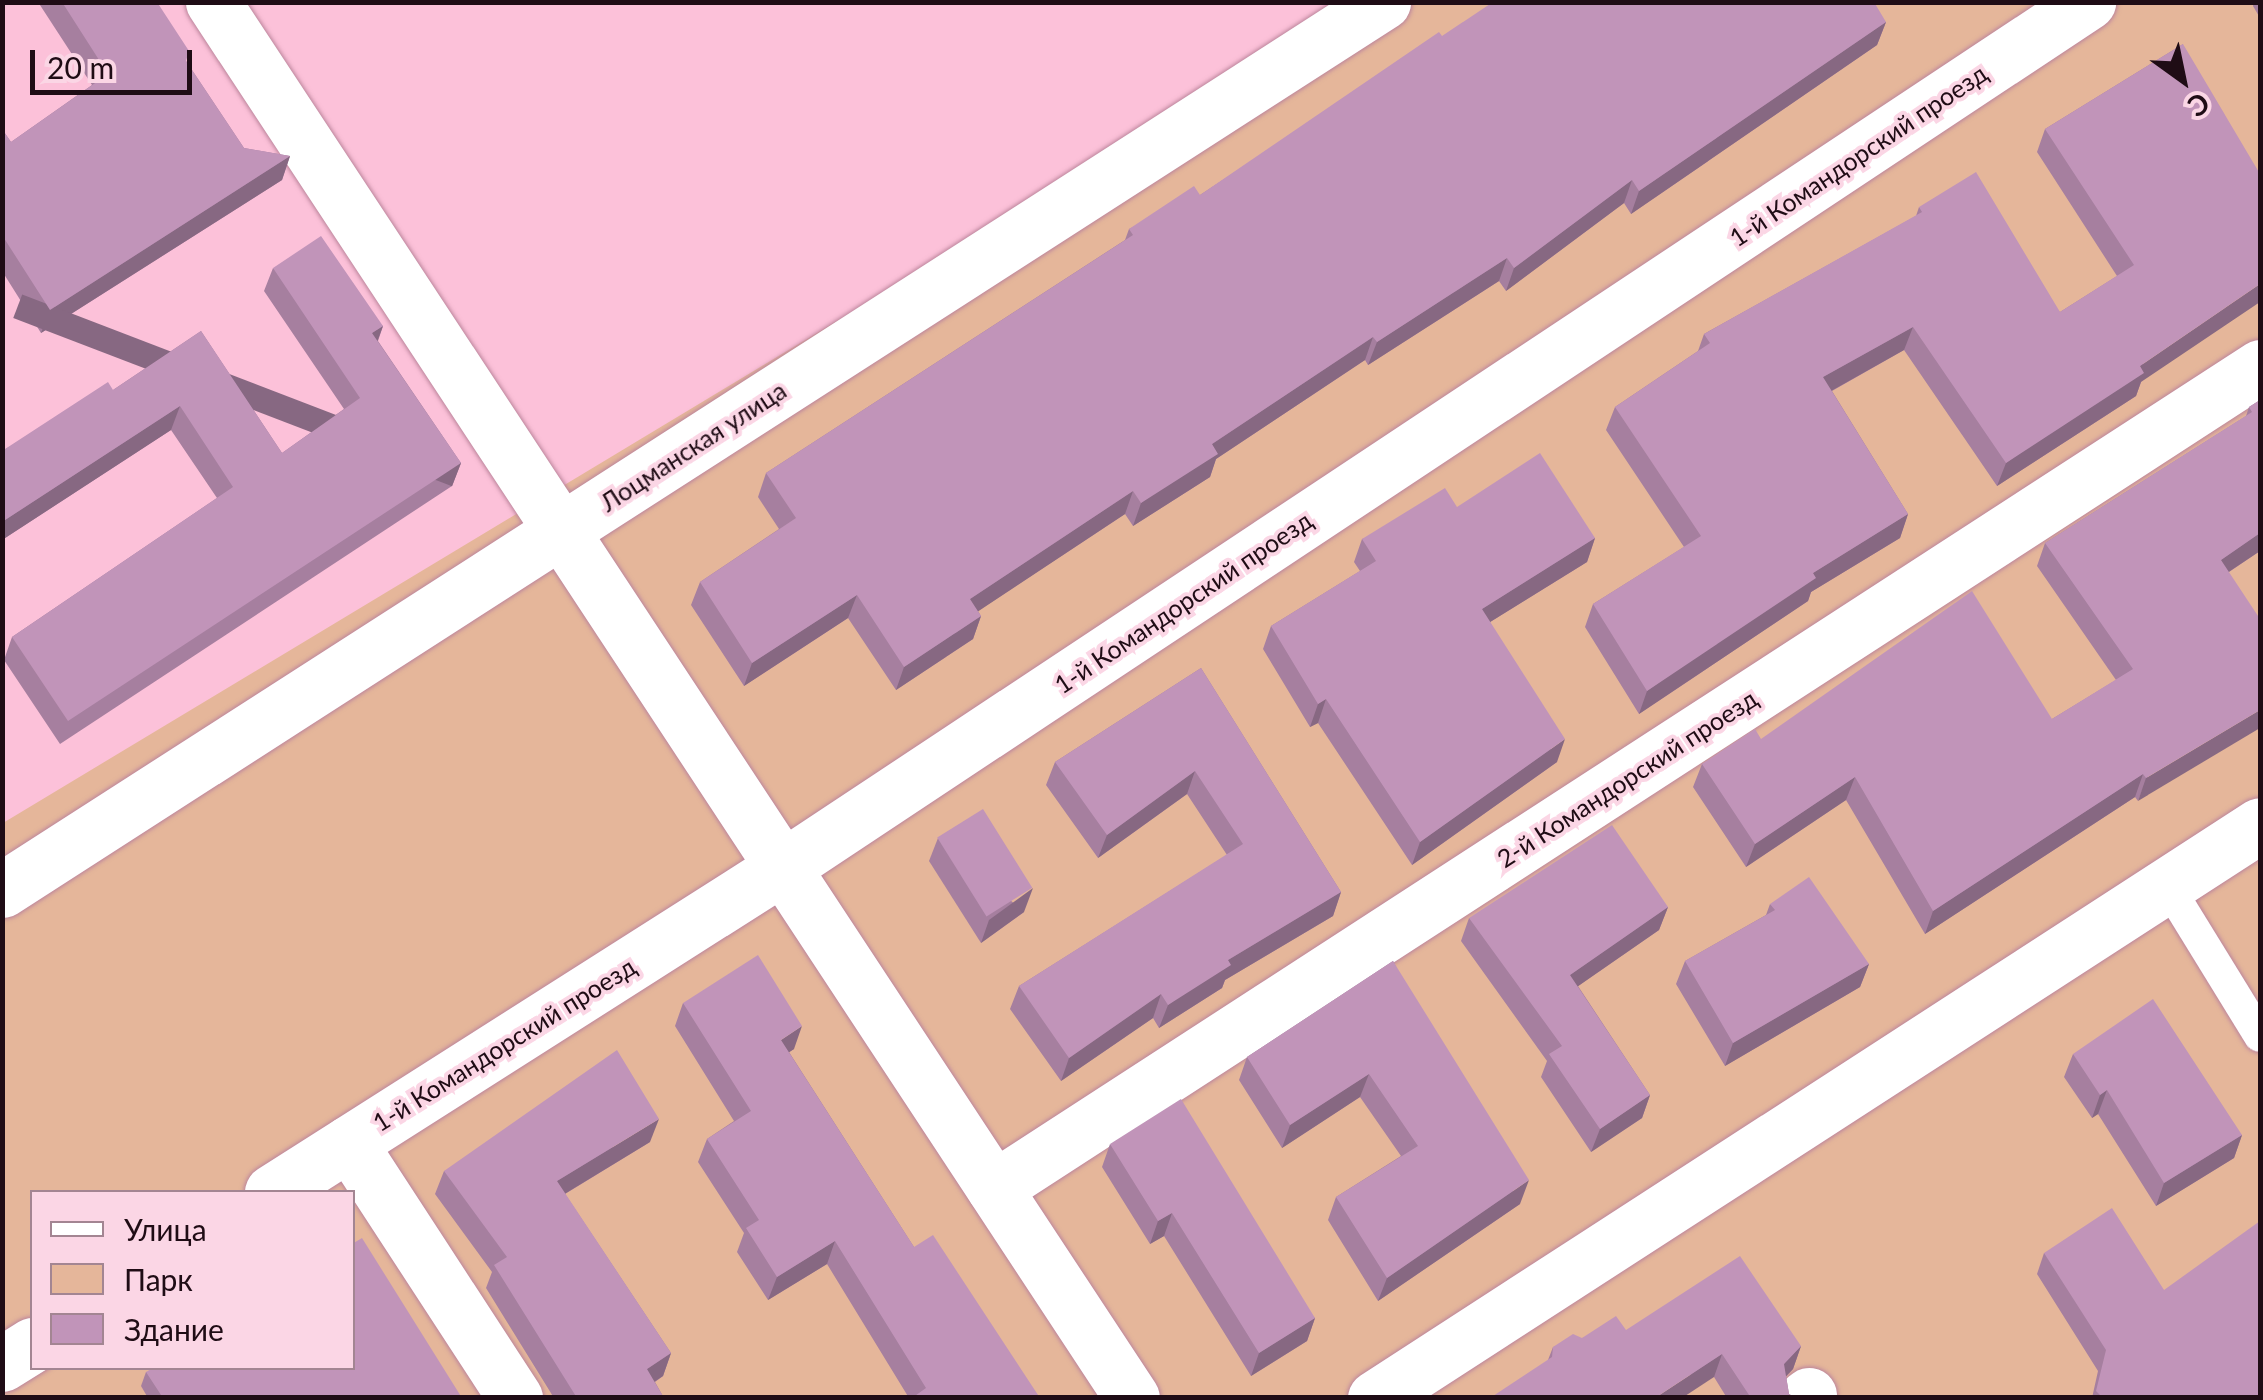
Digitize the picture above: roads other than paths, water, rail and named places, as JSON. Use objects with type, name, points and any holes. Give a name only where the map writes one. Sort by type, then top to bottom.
[{"type":"street","points":[[213,2],[1132,1398]]},
{"type":"street","name":"Лоцманская улица","points":[[2,890],[1383,2]]},
{"type":"street","name":"1-й Командорский проезд","points":[[275,1190],[783,866],[2088,2]]},
{"type":"street","name":"2-й Командорский проезд","points":[[994,1188],[2260,367]]},
{"type":"street","points":[[1374,1398],[2260,825]]},
{"type":"street","points":[[349,1143],[515,1398]]},
{"type":"street","points":[[2,1364],[30,1346]]},
{"type":"lane","points":[[2167,885],[2260,1036]]}]
